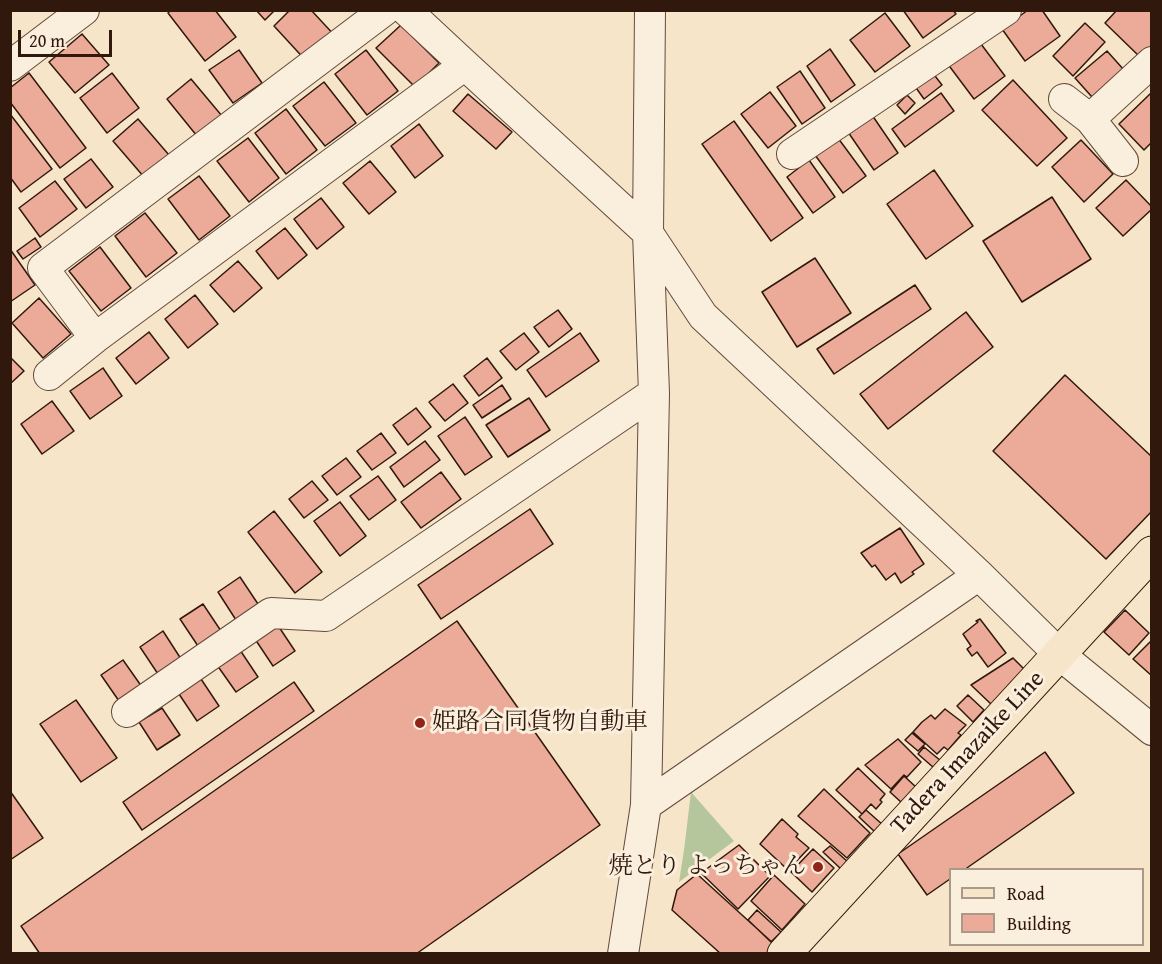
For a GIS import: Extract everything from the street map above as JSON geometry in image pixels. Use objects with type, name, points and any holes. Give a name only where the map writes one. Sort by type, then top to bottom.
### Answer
[{"type":"main road","name":"Tadera Imazaike Line","points":[[784,954],[1152,553]]},
{"type":"street","points":[[10,66],[84,10]]},
{"type":"street","points":[[95,338],[43,268],[385,10]]},
{"type":"street","points":[[406,10],[648,232],[703,316],[979,575],[1059,654],[1152,730]]},
{"type":"street","points":[[623,954],[646,805],[654,393],[648,232],[650,10]]},
{"type":"street","points":[[792,154],[1006,10]]},
{"type":"street","points":[[1090,119],[1152,62]]},
{"type":"street","points":[[49,375],[95,338],[465,65]]},
{"type":"street","points":[[1064,99],[1090,119],[1123,161]]},
{"type":"street","points":[[127,712],[271,613],[326,616],[654,393]]},
{"type":"street","points":[[646,805],[979,575]]},
{"type":"green space","points":[[691,792],[734,841],[679,882],[684,850]]},
{"type":"building","points":[[171,10],[215,10],[236,37],[205,61],[168,13]]},
{"type":"building","points":[[256,10],[275,10],[265,20]]},
{"type":"building","points":[[290,10],[311,10],[337,38],[309,64],[274,26]]},
{"type":"building","points":[[903,10],[953,10],[956,14],[923,38]]},
{"type":"building","points":[[1028,10],[1042,10],[1060,36],[1025,61],[1002,29]]},
{"type":"building","points":[[1117,10],[1152,10],[1152,45],[1140,57],[1105,23]]},
{"type":"building","points":[[885,13],[910,46],[875,72],[850,40]]},
{"type":"building","points":[[1085,23],[1105,42],[1073,76],[1053,56]]},
{"type":"building","points":[[401,25],[439,63],[415,87],[376,48]]},
{"type":"building","points":[[82,34],[109,65],[75,93],[49,62]]},
{"type":"building","points":[[978,40],[1005,76],[974,99],[947,63]]},
{"type":"building","points":[[830,49],[855,85],[831,102],[807,66]]},
{"type":"building","points":[[239,50],[262,83],[233,103],[209,70]]},
{"type":"building","points":[[366,50],[398,91],[367,115],[335,74]]},
{"type":"building","points":[[1107,51],[1124,70],[1092,97],[1075,78]]},
{"type":"building","points":[[800,71],[825,108],[802,124],[777,87]]},
{"type":"building","points":[[932,72],[942,85],[924,99],[914,85]]},
{"type":"building","points":[[29,73],[86,148],[60,168],[10,102],[10,88]]},
{"type":"building","points":[[112,73],[139,108],[107,133],[80,98]]},
{"type":"building","points":[[191,79],[222,116],[197,136],[167,99]]},
{"type":"building","points":[[1013,80],[1067,138],[1037,166],[982,110]]},
{"type":"building","points":[[324,82],[356,123],[325,146],[293,106]]},
{"type":"building","points":[[770,92],[796,126],[768,148],[741,114]]},
{"type":"building","points":[[941,93],[954,111],[905,147],[892,129]]},
{"type":"building","points":[[1151,93],[1152,142],[1144,150],[1119,124]]},
{"type":"building","points":[[468,94],[512,132],[496,149],[453,111]]},
{"type":"building","points":[[907,95],[915,103],[905,114],[897,105]]},
{"type":"building","points":[[286,109],[317,150],[286,174],[255,133]]},
{"type":"building","points":[[10,114],[52,169],[21,192],[10,177]]},
{"type":"building","points":[[872,115],[898,153],[874,170],[848,132]]},
{"type":"building","points":[[138,119],[169,155],[144,177],[113,141]]},
{"type":"building","points":[[734,121],[803,218],[771,241],[702,144]]},
{"type":"building","points":[[419,124],[443,156],[415,178],[391,146]]},
{"type":"building","points":[[248,138],[279,178],[249,202],[217,161]]},
{"type":"building","points":[[838,138],[866,176],[843,193],[815,155]]},
{"type":"building","points":[[1081,140],[1113,174],[1084,202],[1052,167]]},
{"type":"building","points":[[91,159],[113,187],[86,208],[64,179]]},
{"type":"building","points":[[809,160],[835,197],[813,213],[787,177]]},
{"type":"building","points":[[370,161],[396,192],[369,214],[343,183]]},
{"type":"building","points":[[934,170],[973,226],[926,259],[887,204]]},
{"type":"building","points":[[199,176],[230,216],[199,240],[168,199]]},
{"type":"building","points":[[1126,180],[1152,209],[1123,236],[1096,208]]},
{"type":"building","points":[[55,181],[77,209],[40,237],[19,208]]},
{"type":"building","points":[[1052,197],[1091,259],[1022,302],[983,241]]},
{"type":"building","points":[[321,198],[344,227],[317,249],[294,219]]},
{"type":"building","points":[[145,213],[177,253],[146,277],[115,236]]},
{"type":"building","points":[[285,228],[307,255],[278,279],[256,251]]},
{"type":"building","points":[[35,238],[41,247],[23,259],[17,251]]},
{"type":"building","points":[[100,247],[131,288],[101,311],[69,271]]},
{"type":"building","points":[[10,249],[35,285],[10,302]]},
{"type":"building","points":[[815,258],[851,313],[797,347],[762,292]]},
{"type":"building","points":[[238,261],[262,288],[234,312],[210,285]]},
{"type":"building","points":[[915,285],[931,309],[834,374],[817,349]]},
{"type":"building","points":[[195,295],[218,324],[188,348],[165,319]]},
{"type":"building","points":[[39,298],[71,334],[43,358],[12,323]]},
{"type":"building","points":[[558,310],[572,329],[549,347],[534,327]]},
{"type":"building","points":[[966,312],[993,347],[888,429],[860,394]]},
{"type":"building","points":[[149,332],[169,358],[136,384],[116,358]]},
{"type":"building","points":[[524,333],[539,352],[516,370],[500,351]]},
{"type":"building","points":[[580,333],[599,361],[546,397],[527,370]]},
{"type":"building","points":[[10,357],[24,371],[10,384]]},
{"type":"building","points":[[487,358],[502,378],[479,396],[464,376]]},
{"type":"building","points":[[103,368],[122,396],[90,419],[70,391]]},
{"type":"building","points":[[1065,375],[1152,457],[1152,511],[1106,559],[993,451]]},
{"type":"building","points":[[453,384],[468,403],[445,421],[429,402]]},
{"type":"building","points":[[502,385],[511,399],[482,418],[473,405]]},
{"type":"building","points":[[529,398],[550,430],[508,457],[486,425]]},
{"type":"building","points":[[52,401],[74,431],[42,454],[21,424]]},
{"type":"building","points":[[416,408],[431,427],[408,445],[393,425]]},
{"type":"building","points":[[465,417],[492,457],[465,475],[438,436]]},
{"type":"building","points":[[381,433],[396,453],[372,470],[357,451]]},
{"type":"building","points":[[425,441],[440,460],[404,487],[390,467]]},
{"type":"building","points":[[346,458],[361,477],[337,495],[322,476]]},
{"type":"building","points":[[441,472],[461,499],[421,528],[401,502]]},
{"type":"building","points":[[378,476],[396,500],[369,520],[350,496]]},
{"type":"building","points":[[312,481],[328,500],[304,518],[289,499]]},
{"type":"building","points":[[340,502],[366,536],[340,556],[314,521]]},
{"type":"building","points":[[530,509],[553,544],[441,619],[418,585]]},
{"type":"building","points":[[274,511],[322,572],[295,593],[248,532]]},
{"type":"building","points":[[900,528],[924,564],[901,583],[895,573],[886,580],[875,565],[872,567],[861,553]]},
{"type":"building","points":[[240,577],[258,604],[236,620],[218,592]]},
{"type":"building","points":[[203,604],[221,631],[198,646],[180,619]]},
{"type":"building","points":[[1125,610],[1149,633],[1129,655],[1104,632]]},
{"type":"building","points":[[980,619],[1006,653],[988,667],[977,652],[972,656],[967,649],[971,646],[963,634]]},
{"type":"building","name":"姫路合同貨物自動車","points":[[457,621],[600,825],[416,954],[40,954],[21,926]]},
{"type":"building","points":[[277,624],[295,651],[273,666],[255,639]]},
{"type":"building","points":[[163,631],[181,659],[158,674],[140,647]]},
{"type":"building","points":[[1152,640],[1152,676],[1133,659]]},
{"type":"building","points":[[240,650],[258,677],[236,692],[217,665]]},
{"type":"building","points":[[1013,658],[1026,671],[992,705],[971,685]]},
{"type":"building","points":[[123,660],[142,687],[119,701],[101,675]]},
{"type":"building","points":[[201,679],[219,706],[197,721],[179,694]]},
{"type":"building","points":[[294,682],[314,711],[142,830],[123,802]]},
{"type":"building","points":[[968,695],[984,710],[973,722],[957,706]]},
{"type":"building","points":[[76,700],[117,758],[81,782],[40,724]]},
{"type":"building","points":[[162,708],[180,735],[157,750],[139,722]]},
{"type":"building","points":[[945,709],[966,725],[958,733],[961,735],[948,750],[944,747],[937,754],[913,732],[931,715],[935,719]]},
{"type":"building","points":[[912,733],[925,744],[918,751],[905,740]]},
{"type":"building","points":[[898,739],[921,762],[891,789],[865,765]]},
{"type":"building","points":[[924,747],[941,761],[934,768],[918,754]]},
{"type":"building","points":[[1045,752],[1074,793],[967,868],[949,868],[949,880],[927,895],[898,854]]},
{"type":"building","points":[[858,768],[885,794],[876,809],[871,804],[862,814],[836,790]]},
{"type":"building","points":[[904,776],[917,788],[902,803],[890,792]]},
{"type":"building","points":[[824,789],[870,833],[847,858],[798,816]]},
{"type":"building","points":[[10,791],[43,838],[10,860]]},
{"type":"building","points":[[866,810],[883,825],[876,833],[859,817]]},
{"type":"building","points":[[782,819],[798,834],[796,837],[809,848],[788,870],[760,844]]},
{"type":"building","points":[[739,845],[770,876],[738,909],[701,873]]},
{"type":"building","points":[[830,846],[848,862],[841,869],[823,852]]},
{"type":"building","points":[[813,849],[834,868],[812,892],[791,872]]},
{"type":"building","points":[[697,874],[775,945],[768,954],[721,954],[672,910],[677,890]]},
{"type":"building","points":[[774,875],[805,904],[782,930],[751,901]]},
{"type":"building","points":[[757,910],[781,932],[771,942],[748,920]]},
{"type":"place","name":"姫路合同貨物自動車","points":[[420,723]]},
{"type":"place","name":"焼とり よっちゃん","points":[[818,867]]}]
